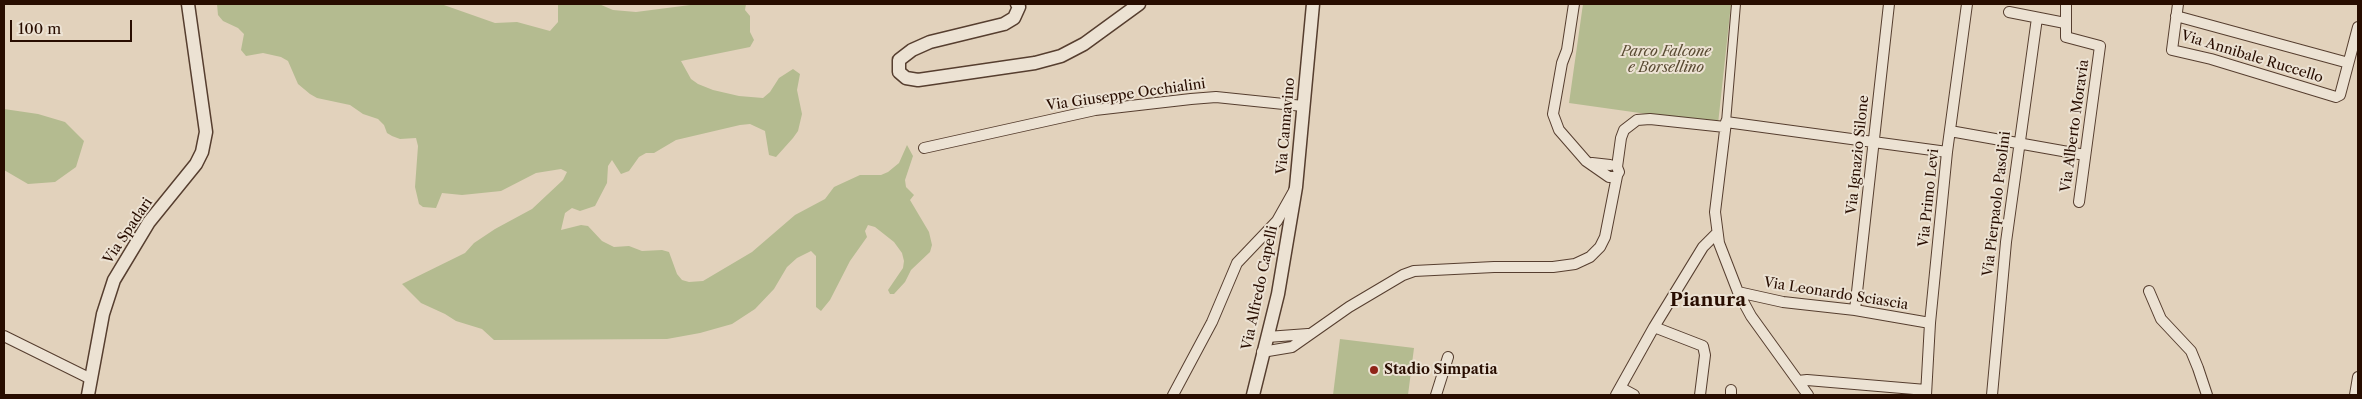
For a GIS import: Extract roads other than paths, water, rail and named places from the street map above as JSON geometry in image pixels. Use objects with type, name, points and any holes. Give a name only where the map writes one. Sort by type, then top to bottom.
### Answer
[{"type":"street","name":"Via Spadari","points":[[88,395],[108,294],[114,280],[124,260],[149,222],[199,160],[206,132],[202,92],[188,4]]},
{"type":"street","points":[[1017,4],[1019,7],[1014,18],[1004,24],[930,42],[912,50],[899,60],[899,72],[906,78],[918,80],[1035,63],[1061,56],[1084,44],[1139,4]]},
{"type":"street","name":"Via Cannavino","points":[[1173,395],[1212,322],[1237,263],[1277,221],[1296,187],[1312,4]]},
{"type":"street","points":[[1574,4],[1567,50],[1562,63],[1553,114],[1559,130],[1586,161],[1612,174]]},
{"type":"street","points":[[1736,4],[1726,124],[1715,212],[1717,233],[1738,292],[1759,328],[1808,395]]},
{"type":"street","name":"Via Ignazio Silone","points":[[1855,310],[1889,4]]},
{"type":"street","name":"Via Primo Levi","points":[[1926,393],[1930,323],[1947,152],[1967,4]]},
{"type":"street","points":[[2009,12],[2065,23],[2066,4]]},
{"type":"street","name":"Via Annibale Ruccello","points":[[2178,4],[2173,51],[2211,59],[2338,96],[2358,27]]},
{"type":"street","points":[[2176,16],[2345,62]]},
{"type":"street","name":"Via Pierpaolo Pasolini","points":[[1992,395],[2018,144],[2037,18]]},
{"type":"street","name":"Via Alberto Moravia","points":[[2065,23],[2066,37],[2100,45],[2079,202]]},
{"type":"street","name":"Via Giuseppe Occhialini","points":[[924,148],[1096,110],[1191,99],[1216,97],[1303,106]]},
{"type":"street","points":[[1262,352],[1292,347],[1395,279],[1414,271],[1494,267],[1553,267],[1575,264],[1590,257],[1600,247],[1605,238],[1612,174],[1621,138],[1624,130],[1637,120],[1650,119],[1726,124],[1947,152]]},
{"type":"street","points":[[1950,131],[2085,155]]},
{"type":"street","name":"Via Alfredo Capelli","points":[[1253,395],[1262,352],[1278,294],[1296,187]]},
{"type":"street","points":[[1634,395],[1618,392],[1654,326],[1703,247],[1717,233]]},
{"type":"street","points":[[2149,291],[2161,319],[2186,345],[2195,358],[2207,395]]},
{"type":"street","name":"Via Leonardo Sciascia","points":[[1738,292],[1783,302],[1855,310],[1930,323]]},
{"type":"street","points":[[1654,326],[1703,346],[1705,355],[1700,395]]},
{"type":"street","points":[[1266,337],[1309,334]]},
{"type":"street","points":[[4,336],[91,379]]},
{"type":"street","points":[[1436,395],[1448,357]]},
{"type":"street","points":[[2355,395],[2358,377]]},
{"type":"street","points":[[1798,381],[1807,380],[1926,393]]},
{"type":"place","name":"Stadio Simpatia","points":[[1374,370]]},
{"type":"district","name":"Pianura","points":[[1708,301]]},
{"type":"park label","name":"Parco Falcone e Borsellino","points":[[1666,60]]}]
